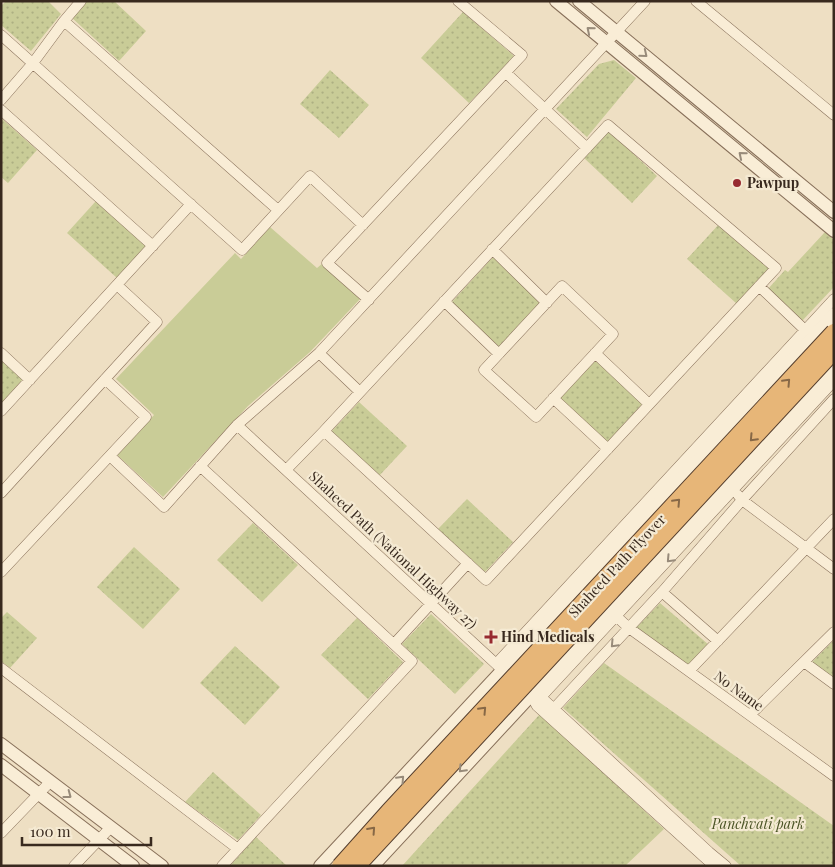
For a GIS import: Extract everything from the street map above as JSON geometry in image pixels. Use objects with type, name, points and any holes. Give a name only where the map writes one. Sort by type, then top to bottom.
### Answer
[{"type":"highway","name":"Shaheed Path Flyover","points":[[340,866],[834,332]]},
{"type":"highway","name":"Shaheed Path Flyover","points":[[357,866],[834,351]]},
{"type":"street","points":[[1,100],[33,63],[64,20],[81,1]]},
{"type":"street","points":[[369,300],[327,262],[522,55],[458,1]]},
{"type":"street","points":[[556,1],[834,231]]},
{"type":"street","points":[[579,1],[834,212]]},
{"type":"street","points":[[110,456],[164,507],[237,425],[319,354],[645,1]]},
{"type":"street","points":[[696,1],[834,115]]},
{"type":"street","points":[[64,20],[278,210]]},
{"type":"street","points":[[1,35],[242,250],[310,176],[362,225]]},
{"type":"street","points":[[506,73],[587,148]]},
{"type":"street","points":[[1,110],[153,246]]},
{"type":"street","points":[[286,470],[608,125],[776,268],[486,580],[324,431]]},
{"type":"street","points":[[1,411],[191,204]]},
{"type":"street","points":[[492,249],[547,302]]},
{"type":"street","points":[[1,493],[157,322],[117,285]]},
{"type":"street","points":[[562,286],[613,334],[536,417],[484,370],[547,302],[562,286]]},
{"type":"street","points":[[759,286],[805,330]]},
{"type":"street","points":[[320,866],[834,299]]},
{"type":"street","points":[[444,301],[499,354]]},
{"type":"street","points":[[499,667],[663,499],[834,314]]},
{"type":"street","points":[[1,353],[30,380]]},
{"type":"street","points":[[595,353],[649,404]]},
{"type":"street","points":[[319,354],[360,392]]},
{"type":"street","points":[[536,696],[692,522],[834,368]]},
{"type":"street","points":[[1,572],[146,417],[105,379]]},
{"type":"street","points":[[372,866],[616,616],[834,381]]},
{"type":"street","points":[[553,398],[608,449]]},
{"type":"street","points":[[551,712],[662,592],[742,500],[834,400]]},
{"type":"street","name":"Shaheed Path (National Highway 27)","points":[[237,425],[499,667],[536,696],[537,706],[551,712]]},
{"type":"street","points":[[200,466],[412,661],[222,866]]},
{"type":"street","points":[[733,490],[742,500],[834,569]]},
{"type":"street","points":[[689,671],[834,519]]},
{"type":"street","points":[[394,644],[468,563]]},
{"type":"street","points":[[662,592],[718,641]]},
{"type":"street","name":"No Name","points":[[616,616],[629,628],[834,776]]},
{"type":"street","points":[[750,715],[834,632]]},
{"type":"street","points":[[804,662],[834,684]]},
{"type":"street","points":[[1,668],[238,849]]},
{"type":"street","points":[[551,712],[714,866]]},
{"type":"street","points":[[551,712],[726,866]]},
{"type":"street","points":[[1,744],[162,866]]},
{"type":"street","points":[[1,765],[133,866]]},
{"type":"street","points":[[3,828],[50,782]]},
{"type":"street","points":[[74,866],[111,827]]},
{"type":"green space","points":[[6,1],[48,1],[61,14],[31,51],[1,25],[1,6]]},
{"type":"green space","points":[[85,1],[114,1],[146,31],[119,61],[71,17]]},
{"type":"green space","points":[[463,12],[514,56],[469,103],[421,58]]},
{"type":"green space","points":[[614,60],[636,78],[587,137],[556,109],[599,64]]},
{"type":"green space","points":[[330,70],[369,105],[339,138],[300,104]]},
{"type":"green space","points":[[1,118],[37,150],[8,183],[1,177]]},
{"type":"green space","points":[[609,131],[657,176],[632,203],[584,158]]},
{"type":"green space","points":[[96,201],[146,246],[117,278],[67,233]]},
{"type":"green space","points":[[720,223],[769,268],[737,304],[687,259]]},
{"type":"green space","points":[[270,227],[317,268],[323,263],[361,298],[310,352],[248,406],[163,497],[117,455],[154,415],[116,379],[235,253],[241,259]]},
{"type":"green space","points":[[825,232],[834,240],[834,287],[802,321],[768,289],[785,270],[788,272]]},
{"type":"green space","points":[[493,257],[541,302],[499,347],[451,303]]},
{"type":"green space","points":[[1,358],[24,378],[1,404]]},
{"type":"green space","points":[[596,359],[643,403],[607,443],[559,398]]},
{"type":"green space","points":[[359,402],[407,446],[379,476],[331,432]]},
{"type":"green space","points":[[467,499],[513,542],[485,572],[438,529]]},
{"type":"green space","points":[[253,523],[298,565],[262,602],[217,560]]},
{"type":"green space","points":[[134,547],[180,589],[143,629],[97,587]]},
{"type":"green space","points":[[660,603],[709,645],[688,665],[636,628]]},
{"type":"green space","points":[[7,612],[37,638],[10,668],[1,661],[1,618]]},
{"type":"green space","points":[[431,614],[484,664],[455,694],[402,644]]},
{"type":"green space","points":[[357,618],[403,662],[368,699],[321,655]]},
{"type":"green space","points":[[834,640],[834,679],[812,662]]},
{"type":"green space","points":[[235,646],[280,687],[245,725],[200,683]]},
{"type":"green space","name":"Panchvati park","points":[[604,663],[834,826],[834,866],[741,866],[563,708]]},
{"type":"green space","points":[[540,714],[664,829],[625,866],[402,866]]},
{"type":"green space","points":[[213,772],[261,815],[238,840],[185,802]]},
{"type":"green space","points":[[256,837],[287,866],[230,866]]},
{"type":"place","name":"Pawpup","points":[[737,183]]},
{"type":"place","name":"Hind Medicals","points":[[491,637]]}]
